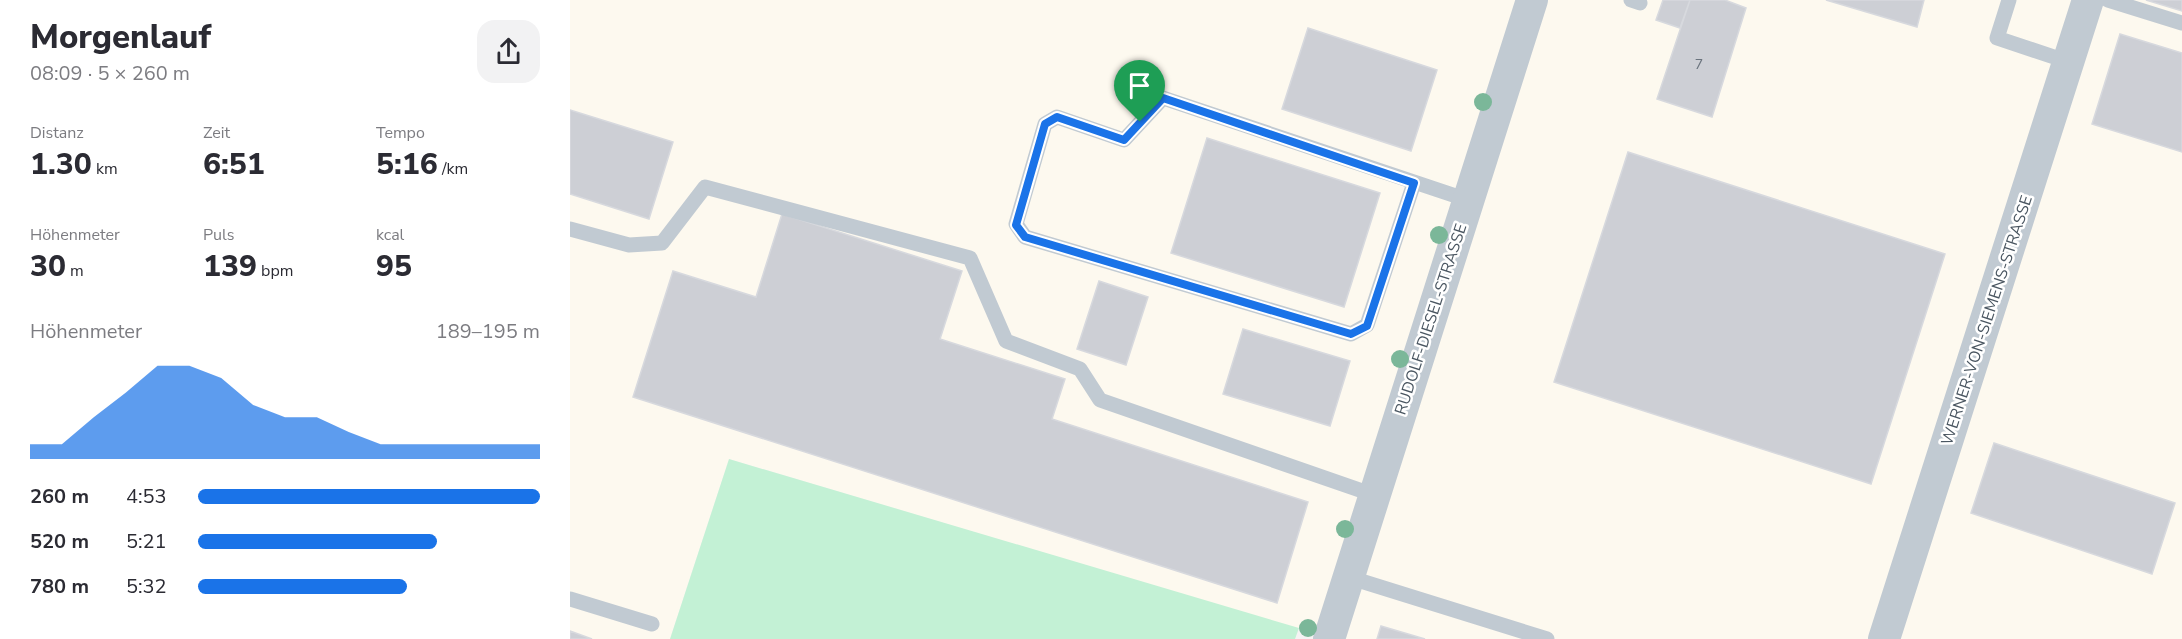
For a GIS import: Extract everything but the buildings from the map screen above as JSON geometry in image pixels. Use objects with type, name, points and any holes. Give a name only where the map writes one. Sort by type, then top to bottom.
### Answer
[{"type":"street","name":"RUDOLF-DIESEL-STRASSE","points":[[1329,639],[1532,0]]},
{"type":"street","name":"WERNER-VON-SIEMENS-STRASSE","points":[[1884,639],[2088,0]]},
{"type":"lane","points":[[2009,0],[1997,38],[2068,62]]},
{"type":"lane","points":[[2108,0],[2182,23]]},
{"type":"lane","points":[[1414,183],[1367,326],[1351,334],[1025,237],[1016,225],[1045,124],[1057,117],[1124,140],[1163,98],[1468,200]]},
{"type":"lane","points":[[570,229],[629,245],[662,243],[705,187],[970,258],[1006,341],[1080,369],[1100,400],[1374,495]]},
{"type":"lane","points":[[1348,578],[1547,639]]},
{"type":"lane","points":[[570,599],[652,624]]},
{"type":"shaded area","points":[[570,0],[2182,0],[2182,639],[1333,639],[729,459],[670,639],[570,639]]},
{"type":"green space","points":[[729,459],[1299,628],[1295,639],[670,639]]},
{"type":"route","points":[[1163,98],[1414,183],[1367,326],[1351,334],[1025,237],[1016,225],[1045,124],[1057,117],[1124,140],[1140,122],[1163,98]]}]
